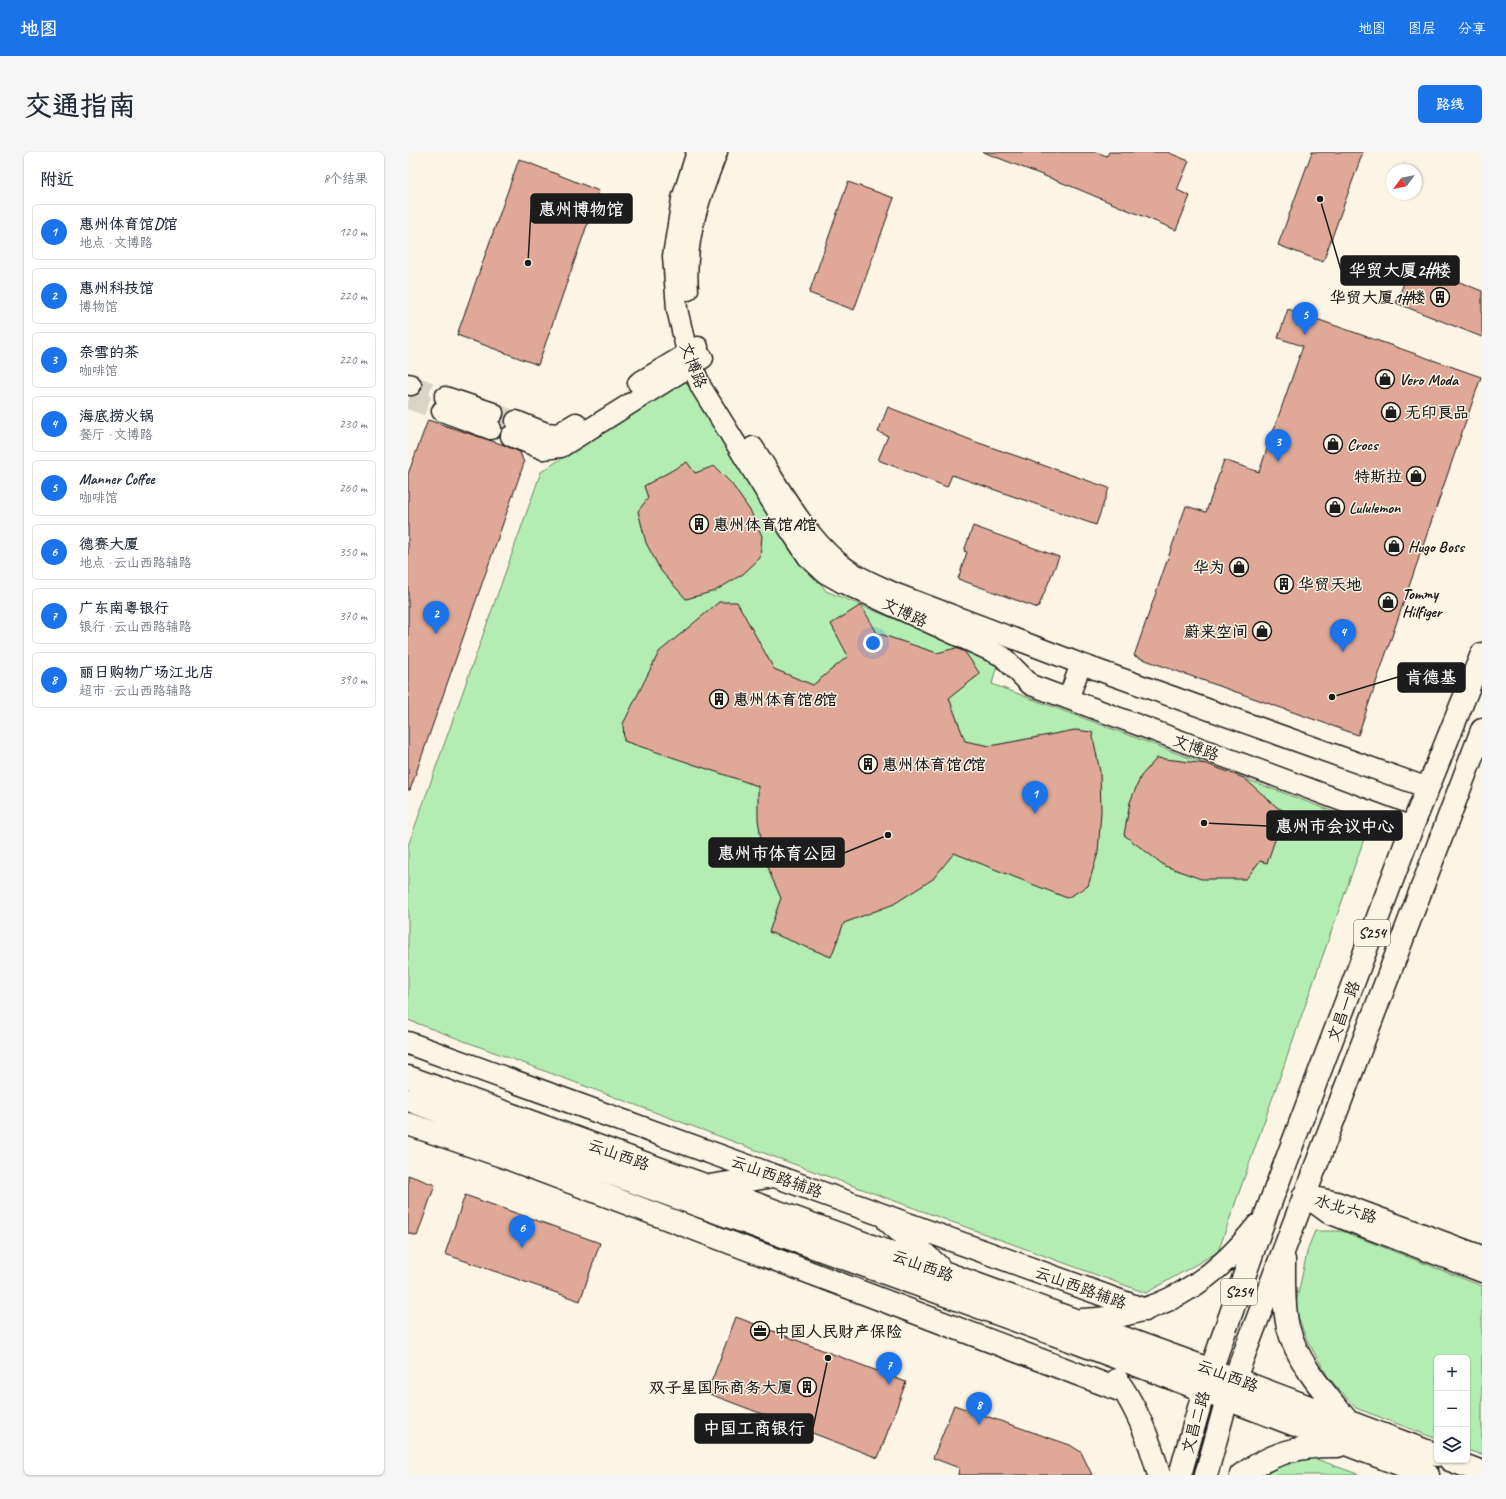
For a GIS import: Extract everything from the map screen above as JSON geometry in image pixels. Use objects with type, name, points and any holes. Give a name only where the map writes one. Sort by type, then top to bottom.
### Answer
[{"type":"main road","name":"文昌一路","points":[[1211,1369],[1266,1214],[1412,827],[1482,654]]},
{"type":"main road","name":"文昌一路","points":[[1226,1399],[1482,730]]},
{"type":"main road","name":"云山西路辅路","points":[[408,1043],[1145,1310]]},
{"type":"main road","name":"云山西路","points":[[408,1077],[1211,1369],[1434,1454]]},
{"type":"main road","name":"云山西路","points":[[408,1100],[667,1192],[1078,1343],[1428,1475]]},
{"type":"main road","points":[[453,1116],[502,1156]]},
{"type":"main road","points":[[408,1124],[502,1156],[1125,1392]]},
{"type":"main road","points":[[708,1186],[775,1175]]},
{"type":"main road","points":[[596,1192],[667,1192]]},
{"type":"main road","points":[[880,1213],[947,1273]]},
{"type":"main road","points":[[1075,1320],[1118,1316],[1145,1310],[1177,1296],[1203,1280],[1230,1256],[1266,1214]]},
{"type":"main road","points":[[1284,1247],[1285,1309],[1289,1328],[1297,1350],[1309,1371],[1347,1420]]},
{"type":"main road","points":[[1078,1343],[1097,1357],[1113,1374],[1125,1392],[1138,1415],[1159,1475]]},
{"type":"main road","name":"文昌二路","points":[[1180,1475],[1211,1369]]},
{"type":"main road","name":"文昌二路","points":[[1206,1475],[1226,1399]]},
{"type":"main road","points":[[1241,1475],[1260,1462],[1283,1452],[1323,1445],[1351,1446]]},
{"type":"main road","points":[[1458,1463],[1482,1472]]},
{"type":"street","name":"文博路","points":[[697,152],[682,199],[673,256],[677,309],[696,355],[714,382],[738,424],[806,527],[821,546],[839,563],[864,579],[894,593],[1081,664],[1428,788]]},
{"type":"street","name":"文博路","points":[[718,152],[700,198],[688,243],[687,274],[701,387],[808,558],[825,573],[843,583],[1002,656],[1031,685],[1412,827]]},
{"type":"street","points":[[513,429],[543,449],[561,446],[696,355]]},
{"type":"street","points":[[444,404],[492,421]]},
{"type":"street","points":[[1068,699],[1081,664]]},
{"type":"street","name":"水北六路","points":[[1303,1195],[1337,1202],[1482,1256]]},
{"type":"street","name":"水北六路","points":[[1303,1195],[1328,1213],[1482,1272]]},
{"type":"green space","points":[[684,379],[766,510],[826,591],[998,661],[992,684],[1369,825],[1218,1252],[1146,1293],[780,1159],[408,1020],[408,846],[541,472]]},
{"type":"green space","points":[[1315,1231],[1342,1231],[1482,1286],[1482,1455],[1470,1451],[1470,1355],[1434,1355],[1434,1438],[1356,1408],[1328,1377],[1306,1338],[1295,1308],[1308,1248]]},
{"type":"green space","points":[[1308,1456],[1360,1475],[1252,1475]]},
{"type":"building","points":[[983,152],[1096,152],[1107,156],[1109,152],[1167,152],[1189,161],[1177,190],[1190,196],[1176,230],[1073,187]]},
{"type":"building","points":[[1312,152],[1363,152],[1323,262],[1278,245]]},
{"type":"building","points":[[519,159],[599,191],[538,365],[457,335]]},
{"type":"building","points":[[848,182],[894,198],[854,310],[809,293]]},
{"type":"building","name":"华贸大厦1#楼","points":[[1412,263],[1482,291],[1482,337],[1396,303]]},
{"type":"building","name":"华贸天地","points":[[1288,309],[1481,377],[1358,735],[1134,656],[1186,506],[1206,512],[1224,460],[1259,472],[1303,346],[1278,338]]},
{"type":"building","points":[[888,407],[976,442],[1109,488],[1096,525],[952,475],[947,487],[878,460],[888,436],[878,432]]},
{"type":"building","points":[[428,420],[504,445],[520,452],[524,463],[410,790],[408,790],[408,474]]},
{"type":"building","name":"惠州体育馆A馆","points":[[687,462],[695,473],[714,466],[731,483],[751,512],[762,536],[760,558],[743,574],[715,591],[686,599],[661,571],[646,543],[638,511],[648,498],[644,486]]},
{"type":"building","points":[[973,526],[1059,557],[1038,608],[958,579],[967,552],[964,551]]},
{"type":"building","points":[[719,602],[737,602],[774,669],[813,685],[848,656],[831,624],[861,605],[877,633],[937,653],[956,648],[965,652],[980,674],[949,698],[965,741],[990,746],[1075,730],[1092,732],[1100,772],[1101,811],[1098,853],[1088,886],[1067,898],[954,853],[933,879],[894,904],[844,923],[831,957],[769,932],[781,898],[771,876],[762,846],[758,819],[758,786],[624,741],[623,724],[659,652]]},
{"type":"building","points":[[1157,758],[1207,764],[1244,778],[1278,808],[1285,811],[1267,863],[1260,861],[1246,879],[1201,879],[1165,866],[1124,835],[1130,802],[1141,776]]},
{"type":"building","points":[[408,1175],[435,1185],[417,1236],[408,1233]]},
{"type":"building","points":[[465,1195],[600,1243],[580,1301],[445,1254]]},
{"type":"building","name":"双子星国际商务大厦","points":[[736,1317],[906,1382],[878,1458],[707,1393]]},
{"type":"building","points":[[954,1405],[1070,1445],[1081,1452],[1092,1475],[958,1475],[959,1468],[933,1458]]},
{"type":"tunnel","points":[[411,385],[445,397]]},
{"type":"tunnel","points":[[409,399],[442,411]]},
{"type":"tunnel","points":[[493,413],[516,421]]},
{"type":"place","name":"华贸大厦2#楼","points":[[1320,199]]},
{"type":"place","name":"惠州博物馆","points":[[528,263]]},
{"type":"place","name":"华贸大厦1#楼","points":[[1440,297]]},
{"type":"place","name":"Manner Coffee","points":[[1305,335]]},
{"type":"place","name":"Vero Moda","points":[[1385,379]]},
{"type":"place","name":"无印良品","points":[[1391,412]]},
{"type":"place","name":"Crocs","points":[[1333,444]]},
{"type":"place","name":"奈雪的茶","points":[[1278,462]]},
{"type":"place","name":"特斯拉","points":[[1416,476]]},
{"type":"place","name":"Lululemon","points":[[1335,507]]},
{"type":"place","name":"惠州体育馆A馆","points":[[699,524]]},
{"type":"place","name":"Hugo Boss","points":[[1394,546]]},
{"type":"place","name":"华为","points":[[1239,567]]},
{"type":"place","name":"华贸天地","points":[[1284,584]]},
{"type":"place","name":"Tommy Hilfiger","points":[[1388,602]]},
{"type":"place","name":"蔚来空间","points":[[1262,631]]},
{"type":"place","name":"惠州科技馆","points":[[436,634]]},
{"type":"place","name":"海底捞火锅","points":[[1343,652]]},
{"type":"place","name":"肯德基","points":[[1332,697]]},
{"type":"place","name":"惠州体育馆B馆","points":[[719,699]]},
{"type":"place","name":"惠州体育馆C馆","points":[[868,764]]},
{"type":"place","name":"惠州体育馆D馆","points":[[1035,814]]},
{"type":"place","name":"惠州市会议中心","points":[[1204,823]]},
{"type":"place","name":"惠州市体育公园","points":[[888,835]]},
{"type":"place","name":"德赛大厦","points":[[522,1248]]},
{"type":"place","name":"中国人民财产保险","points":[[760,1331]]},
{"type":"place","name":"中国工商银行","points":[[828,1358]]},
{"type":"place","name":"广东南粤银行","points":[[889,1385]]},
{"type":"place","name":"双子星国际商务大厦","points":[[807,1387]]},
{"type":"place","name":"丽日购物广场江北店","points":[[979,1425]]}]
